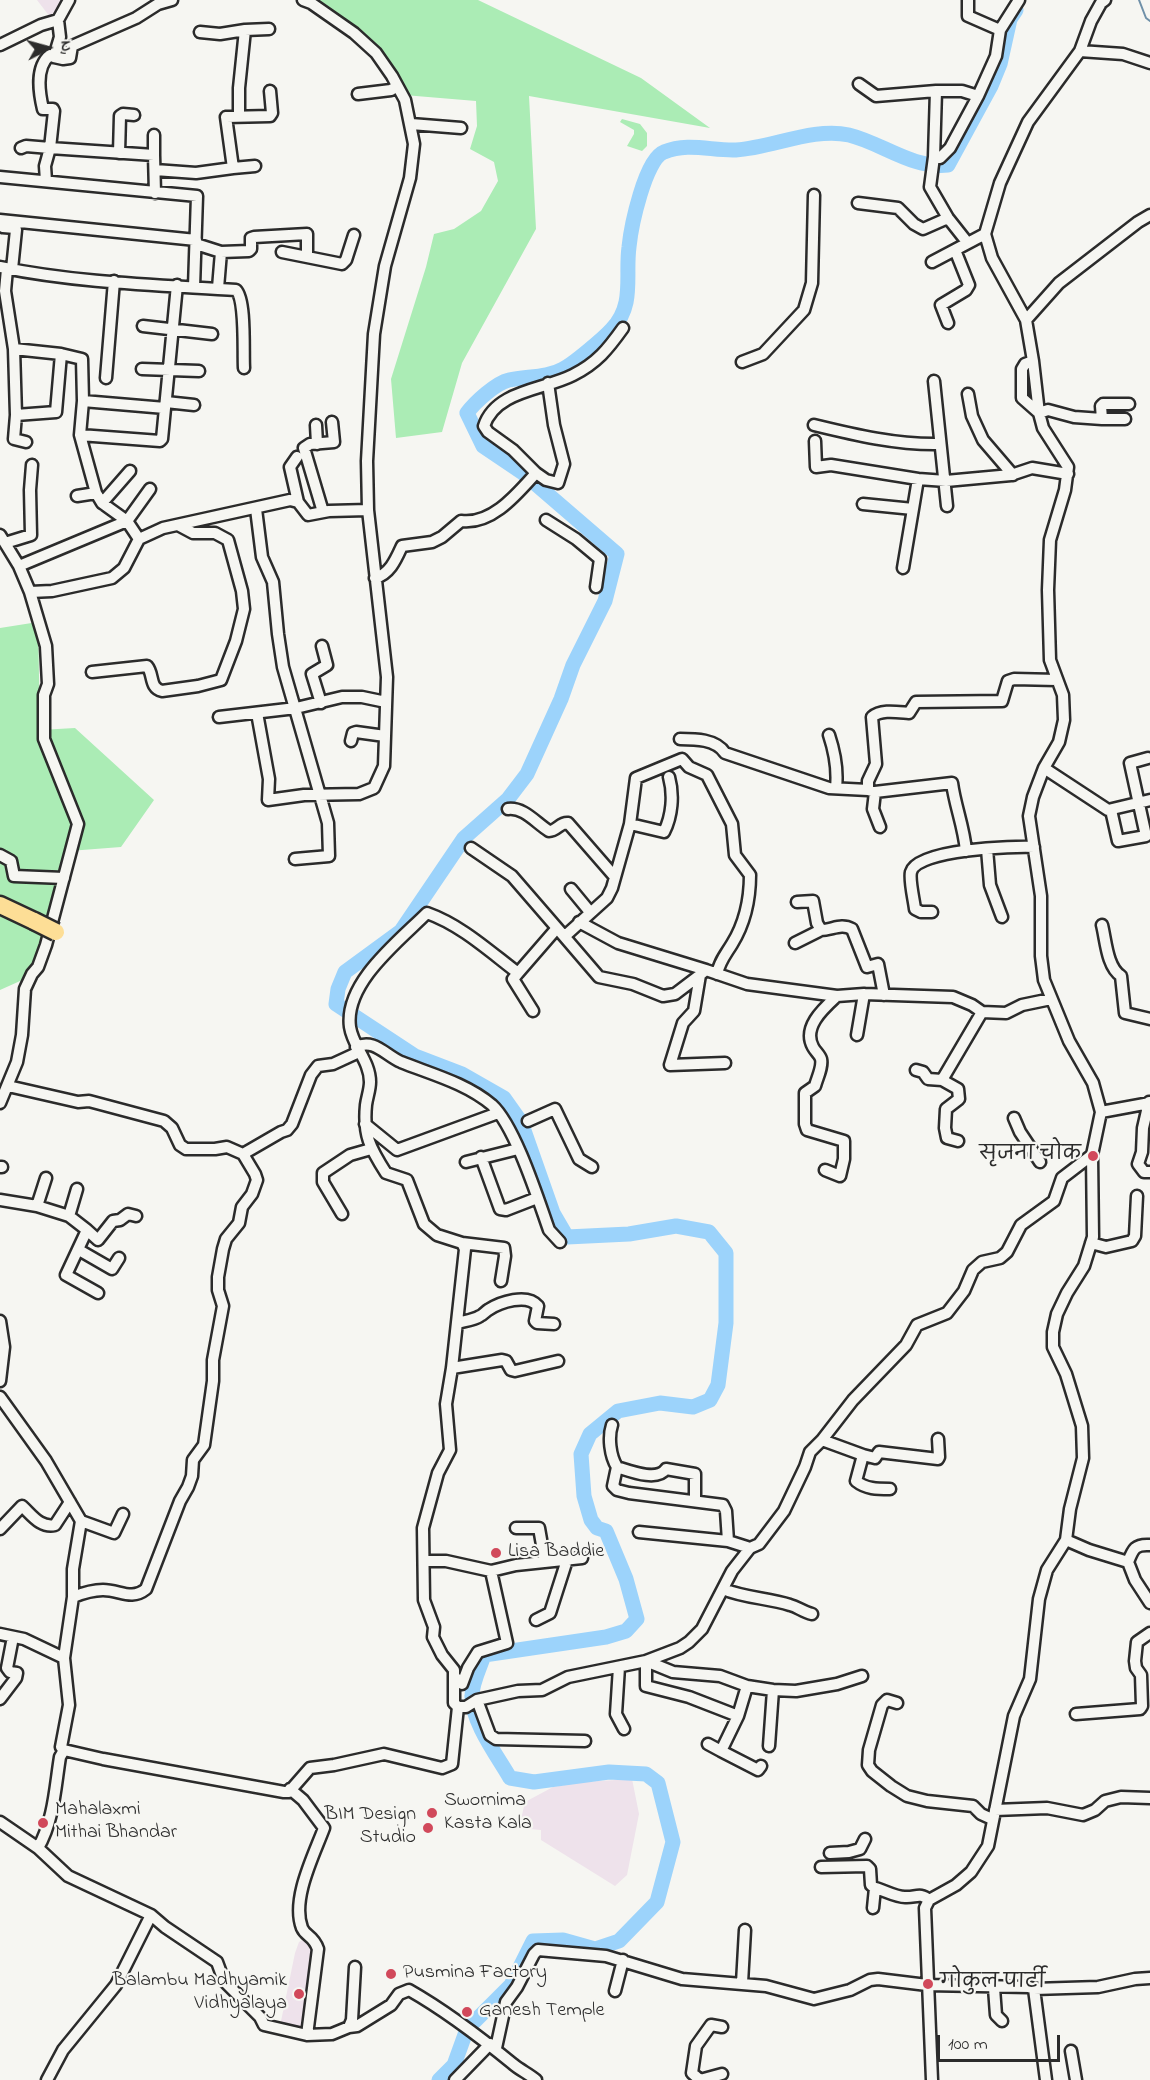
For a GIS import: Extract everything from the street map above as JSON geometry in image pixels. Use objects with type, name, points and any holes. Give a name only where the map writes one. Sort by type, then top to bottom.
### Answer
[{"type":"highway","points":[[0,905],[56,932]]},
{"type":"street","points":[[54,57],[60,37],[57,20],[69,0]]},
{"type":"street","points":[[46,181],[45,166],[50,148],[54,111],[43,109],[39,90],[40,72],[47,57],[50,55],[63,59],[70,58],[72,46],[136,18],[158,4],[172,0]]},
{"type":"street","points":[[257,713],[269,779],[268,800],[319,794],[359,794],[374,788],[384,766],[387,677],[368,510],[367,461],[374,334],[385,266],[410,178],[414,144],[405,100],[376,53],[354,33],[311,3],[303,0]]},
{"type":"street","points":[[968,0],[968,16],[1000,30]]},
{"type":"street","points":[[934,157],[940,158],[950,148],[996,56],[1000,30],[1019,0]]},
{"type":"street","points":[[932,2080],[925,1908],[929,1900],[956,1885],[971,1872],[988,1846],[1014,1716],[1030,1679],[1039,1599],[1047,1570],[1066,1540],[1070,1509],[1083,1458],[1082,1426],[1066,1374],[1053,1347],[1053,1332],[1057,1314],[1084,1266],[1093,1237],[1092,1155],[1101,1112],[1093,1083],[1069,1041],[1051,999],[1042,968],[1041,896],[1029,816],[1033,797],[1044,768],[1059,742],[1064,720],[1063,695],[1050,660],[1048,590],[1050,540],[1068,474],[1068,466],[1043,428],[1026,320],[992,258],[985,234],[1000,183],[1028,122],[1080,51],[1091,21],[1105,0]]},
{"type":"street","points":[[0,45],[41,25],[57,20]]},
{"type":"street","points":[[200,32],[220,34],[269,29]]},
{"type":"street","points":[[239,116],[239,88],[245,30]]},
{"type":"street","points":[[1080,51],[1123,54],[1150,63]]},
{"type":"street","points":[[859,84],[876,96],[963,91],[978,96]]},
{"type":"street","points":[[358,94],[391,90],[397,86]]},
{"type":"street","points":[[233,168],[225,119],[271,115],[270,91]]},
{"type":"street","points":[[936,91],[934,157],[930,187],[948,218],[967,242]]},
{"type":"street","points":[[118,153],[120,116],[134,115]]},
{"type":"street","points":[[411,124],[461,128]]},
{"type":"street","points":[[154,135],[155,193]]},
{"type":"street","points":[[21,148],[26,146],[154,155]]},
{"type":"street","points":[[155,170],[196,173],[255,166]]},
{"type":"street","points":[[0,177],[197,196],[194,287]]},
{"type":"street","points":[[742,362],[763,354],[804,310],[812,283],[814,195]]},
{"type":"street","points":[[858,203],[898,208],[914,224],[924,229],[948,218]]},
{"type":"street","points":[[1026,320],[1059,283],[1150,215]]},
{"type":"street","points":[[0,220],[196,242],[222,252],[249,251],[251,238],[254,237],[307,234],[307,257]]},
{"type":"street","points":[[0,226],[16,230],[6,268],[4,316],[14,349],[16,415],[14,439],[26,442]]},
{"type":"street","points":[[932,262],[985,234]]},
{"type":"street","points":[[282,252],[342,264],[346,260],[354,235]]},
{"type":"street","points":[[948,323],[941,304],[966,290],[969,285],[955,250]]},
{"type":"street","points":[[218,288],[222,252]]},
{"type":"street","points":[[6,268],[114,281],[236,290],[239,293],[244,316],[242,336],[244,368]]},
{"type":"street","points":[[106,378],[114,281]]},
{"type":"street","points":[[80,435],[160,441],[162,439],[177,285]]},
{"type":"street","points":[[143,326],[212,334]]},
{"type":"street","points":[[548,383],[554,424],[564,464],[558,483],[546,480],[536,473],[513,450],[488,432],[484,426],[487,416],[498,404],[548,383],[572,376],[603,356],[623,328]]},
{"type":"street","points":[[14,349],[61,354],[82,359],[80,435],[96,493],[102,503],[127,521],[139,539]]},
{"type":"street","points":[[16,415],[56,412],[61,354]]},
{"type":"street","points":[[142,369],[199,371]]},
{"type":"street","points":[[934,381],[947,506]]},
{"type":"street","points":[[968,394],[972,416],[983,440],[1013,475]]},
{"type":"street","points":[[82,400],[194,405]]},
{"type":"street","points":[[1102,419],[1101,406],[1103,404],[1129,404]]},
{"type":"street","points":[[1039,413],[1048,410],[1074,417],[1125,419]]},
{"type":"street","points":[[322,512],[304,448],[334,442],[332,422]]},
{"type":"street","points":[[316,425],[317,444]]},
{"type":"street","points":[[814,425],[904,443],[939,444]]},
{"type":"street","points":[[815,441],[816,467],[831,465],[946,482],[1013,475],[1032,468],[1068,474]]},
{"type":"street","points":[[297,457],[290,467],[298,502],[308,515],[322,512],[368,510]]},
{"type":"street","points":[[0,1102],[17,1062],[25,989],[38,967],[49,936],[78,824],[78,819],[45,739],[44,695],[48,684],[46,646],[30,592],[19,566],[2,539],[31,535],[32,465]]},
{"type":"street","points":[[102,503],[130,471]]},
{"type":"street","points":[[375,578],[380,577],[392,567],[402,546],[432,542],[461,522],[473,523],[506,506],[536,473]]},
{"type":"street","points":[[903,568],[918,479]]},
{"type":"street","points":[[19,566],[127,521],[150,489]]},
{"type":"street","points":[[77,496],[96,493]]},
{"type":"street","points":[[30,592],[52,591],[112,578],[124,568],[139,539],[163,528],[256,509],[272,503],[290,500],[298,502]]},
{"type":"street","points":[[863,504],[913,509]]},
{"type":"street","points":[[256,509],[262,557],[273,582],[283,667],[328,823],[329,856],[295,859]]},
{"type":"street","points":[[546,520],[576,539],[600,559],[596,587]]},
{"type":"street","points":[[92,672],[147,666],[150,669],[154,686],[157,690],[162,691],[221,680],[236,641],[244,609],[236,564],[228,540],[216,533],[193,533],[178,525]]},
{"type":"street","points":[[321,703],[312,674],[327,665],[322,646]]},
{"type":"street","points":[[880,827],[873,809],[868,781],[876,764],[872,717],[877,713],[894,711],[909,713],[916,702],[1002,701],[1008,681],[1014,679],[1057,680]]},
{"type":"street","points":[[219,717],[296,708],[342,698],[362,697],[386,702]]},
{"type":"street","points":[[351,741],[353,733],[356,732],[386,736]]},
{"type":"street","points":[[829,735],[836,763],[836,788]]},
{"type":"street","points":[[680,738],[709,742],[722,748],[725,753],[829,788],[871,791],[952,783],[955,805],[964,829],[966,851]]},
{"type":"street","points":[[1111,810],[1118,841],[1146,836],[1144,801],[1130,763],[1148,758]]},
{"type":"street","points":[[471,848],[512,876],[599,977],[633,984],[663,996],[675,994],[708,973],[732,944],[746,914],[750,875],[735,855],[732,824],[707,775],[689,767],[682,759],[650,774],[637,776],[630,824],[607,898],[565,936]]},
{"type":"street","points":[[1044,768],[1108,810],[1144,801]]},
{"type":"street","points":[[630,824],[664,832],[673,789],[669,777]]},
{"type":"street","points":[[508,809],[514,808],[522,811],[549,831],[568,823],[615,877]]},
{"type":"street","points":[[932,912],[921,912],[915,909],[911,872],[915,865],[929,858],[966,851],[1006,846],[1034,847]]},
{"type":"street","points":[[987,849],[990,885],[1002,917]]},
{"type":"street","points":[[0,855],[11,861],[14,876],[64,878]]},
{"type":"street","points":[[571,889],[590,912]]},
{"type":"street","points":[[797,902],[809,899],[813,901],[820,930]]},
{"type":"street","points":[[501,1281],[504,1248],[462,1243],[437,1235],[424,1224],[407,1180],[386,1173],[371,1149],[365,1133],[370,1082],[366,1061],[357,1049],[350,1026],[355,998],[366,974],[427,913],[463,931],[518,973]]},
{"type":"street","points":[[579,922],[618,943],[747,984],[837,996],[884,994],[953,997],[982,1012],[1006,1013],[1022,1005],[1051,999]]},
{"type":"street","points":[[795,943],[820,930],[837,926],[852,929],[867,967],[878,964],[884,994]]},
{"type":"street","points":[[1102,926],[1115,972],[1121,976],[1125,1013],[1150,1019]]},
{"type":"street","points":[[533,1011],[513,979],[556,928]]},
{"type":"street","points":[[708,973],[694,1011],[683,1023],[670,1065],[725,1063]]},
{"type":"street","points":[[857,1035],[864,994]]},
{"type":"street","points":[[825,1170],[840,1176],[844,1159],[844,1141],[807,1130],[805,1092],[815,1086],[821,1058],[812,1045],[811,1029],[817,1016],[837,996]]},
{"type":"street","points":[[942,1080],[982,1012]]},
{"type":"street","points":[[243,1154],[287,1130],[292,1124],[311,1075],[318,1066],[340,1061],[364,1043],[372,1044],[394,1059],[462,1086],[492,1105],[507,1125],[549,1230],[560,1242]]},
{"type":"street","points":[[916,1070],[923,1072],[928,1079],[942,1080],[958,1089],[959,1099],[946,1109],[945,1128],[947,1138],[958,1141]]},
{"type":"street","points":[[8,1086],[78,1102],[88,1101],[164,1120],[172,1128],[180,1145],[186,1149],[227,1147],[243,1154],[257,1180],[252,1194],[242,1208],[238,1223],[226,1239],[218,1277],[223,1306],[213,1360],[213,1381],[204,1445],[193,1460],[192,1476],[188,1487],[180,1501],[146,1589],[140,1594],[126,1596],[105,1590],[73,1597]]},
{"type":"street","points":[[1101,1112],[1149,1102],[1143,1128],[1142,1152],[1138,1164],[1144,1172],[1150,1172]]},
{"type":"street","points":[[528,1121],[555,1109],[579,1159],[592,1167]]},
{"type":"street","points":[[365,1124],[398,1150],[498,1113]]},
{"type":"street","points":[[1014,1118],[1020,1132],[1040,1162]]},
{"type":"street","points":[[342,1214],[323,1182],[323,1173],[350,1155],[371,1149]]},
{"type":"street","points":[[466,1162],[518,1149]]},
{"type":"street","points":[[462,1707],[477,1700],[518,1691],[542,1690],[568,1677],[646,1661],[689,1642],[702,1629],[732,1571],[750,1548],[759,1544],[784,1511],[810,1452],[853,1400],[906,1345],[917,1325],[947,1312],[964,1291],[973,1270],[982,1262],[1000,1258],[1007,1252],[1021,1225],[1054,1201],[1062,1178],[1092,1155]]},
{"type":"street","points":[[481,1157],[500,1209],[506,1210],[537,1198]]},
{"type":"street","points":[[38,1206],[46,1178]]},
{"type":"street","points":[[69,1216],[77,1189]]},
{"type":"street","points":[[1091,1242],[1106,1247],[1132,1241],[1136,1236],[1137,1196]]},
{"type":"street","points":[[0,1200],[38,1206],[69,1216],[98,1240],[113,1221],[120,1220],[128,1214],[136,1216]]},
{"type":"street","points":[[87,1230],[66,1275],[98,1293]]},
{"type":"street","points":[[462,1243],[466,1254],[446,1404],[450,1450],[438,1473],[424,1522],[424,1600],[434,1627],[433,1637],[442,1655],[454,1670],[454,1676],[462,1684],[478,1652],[507,1643],[491,1571]]},
{"type":"street","points":[[79,1250],[112,1269],[119,1258]]},
{"type":"street","points":[[457,1323],[481,1316],[487,1310],[506,1302],[526,1300],[538,1306],[535,1321],[537,1323],[554,1324]]},
{"type":"street","points":[[0,1321],[4,1347],[0,1382]]},
{"type":"street","points":[[452,1368],[502,1360],[506,1361],[511,1370],[515,1371],[558,1361]]},
{"type":"street","points":[[0,1396],[46,1461],[81,1521],[73,1569],[73,1597],[64,1658],[69,1705],[61,1747],[64,1750],[249,1787],[289,1792],[310,1768],[334,1765],[378,1754],[390,1754],[442,1768],[448,1767],[452,1764],[462,1707]]},
{"type":"street","points":[[612,1425],[609,1433],[617,1467],[657,1476],[663,1474],[666,1469],[695,1474],[695,1501]]},
{"type":"street","points":[[822,1440],[875,1458],[879,1452],[938,1459],[938,1439]]},
{"type":"street","points":[[863,1455],[856,1481],[872,1489],[890,1489]]},
{"type":"street","points":[[617,1467],[613,1486],[617,1490],[723,1505],[726,1511],[728,1541]]},
{"type":"street","points":[[0,1529],[22,1506],[40,1523],[48,1526],[55,1525],[70,1502]]},
{"type":"street","points":[[81,1521],[114,1533],[123,1514]]},
{"type":"street","points":[[516,1528],[539,1528],[544,1562]]},
{"type":"street","points":[[639,1532],[728,1541],[750,1548]]},
{"type":"street","points":[[1066,1540],[1128,1562]]},
{"type":"street","points":[[1150,1545],[1139,1544],[1134,1548],[1128,1562],[1135,1580],[1150,1604]]},
{"type":"street","points":[[424,1561],[446,1561],[491,1571],[516,1565],[582,1558]]},
{"type":"street","points":[[536,1620],[550,1613],[567,1560]]},
{"type":"street","points":[[723,1589],[737,1595],[793,1605],[801,1612],[812,1614]]},
{"type":"street","points":[[1076,1714],[1140,1709],[1142,1706],[1141,1675],[1136,1668],[1135,1654],[1137,1642],[1150,1633]]},
{"type":"street","points":[[0,1634],[24,1639],[64,1658]]},
{"type":"street","points":[[0,1699],[17,1674],[10,1672],[7,1668],[13,1637]]},
{"type":"street","points":[[646,1661],[673,1672],[720,1676],[747,1686],[773,1690],[806,1689],[837,1684],[862,1676]]},
{"type":"street","points":[[646,1661],[646,1686],[689,1697],[738,1716]]},
{"type":"street","points":[[619,1667],[616,1714],[624,1729]]},
{"type":"street","points":[[454,1670],[454,1703],[462,1707]]},
{"type":"street","points":[[722,1751],[738,1716],[747,1686]]},
{"type":"street","points":[[769,1746],[773,1690]]},
{"type":"street","points":[[477,1700],[490,1735],[496,1739],[585,1741]]},
{"type":"street","points":[[897,1703],[887,1700],[882,1705],[869,1750],[868,1765],[872,1771],[907,1796],[927,1801],[973,1806],[981,1814],[1047,1808],[1083,1815],[1095,1810],[1105,1801],[1121,1797],[1150,1798]]},
{"type":"street","points":[[708,1744],[758,1770],[761,1766]]},
{"type":"street","points":[[38,1848],[47,1833],[60,1757],[64,1750]]},
{"type":"street","points":[[290,1789],[310,1809],[324,1828],[302,1887],[299,1919],[303,1932],[315,1940],[318,1949],[307,2035]]},
{"type":"street","points":[[0,1822],[38,1848],[68,1876],[151,1915],[217,1962],[224,1980],[260,2017],[264,2025],[307,2035],[332,2034],[357,2026],[391,2005],[399,1994],[409,1990],[466,2027],[536,2080]]},
{"type":"street","points":[[830,1853],[860,1849],[865,1839]]},
{"type":"street","points":[[846,1867],[849,1852]]},
{"type":"street","points":[[821,1867],[867,1866],[870,1869],[871,1885],[875,1888],[904,1898],[917,1895],[929,1900]]},
{"type":"street","points":[[873,1908],[875,1888]]},
{"type":"street","points":[[47,2080],[63,2050],[116,1985],[151,1915]]},
{"type":"street","points":[[742,1983],[745,1930]]},
{"type":"street","points":[[455,2080],[491,2045],[506,2002],[538,1950],[590,1954],[623,1960],[682,1979],[766,1986],[814,1999],[850,1990],[870,1980],[878,1979],[927,1985],[1034,1989],[1098,1987],[1150,1978]]},
{"type":"street","points":[[615,1991],[623,1960]]},
{"type":"street","points":[[349,2027],[352,2020],[355,1967]]},
{"type":"street","points":[[994,1988],[996,2015],[1002,2021]]},
{"type":"street","points":[[1034,1989],[1046,2080]]},
{"type":"street","points":[[722,2027],[711,2025],[696,2046],[692,2073],[700,2080],[722,2074]]},
{"type":"street","points":[[1071,2051],[1076,2080]]},
{"type":"shaded area","points":[[37,0],[64,0],[50,17]]},
{"type":"shaded area","points":[[632,1779],[639,1814],[627,1875],[615,1886],[541,1840],[541,1830],[519,1828],[525,1802],[553,1787],[582,1782]]},
{"type":"shaded area","name":"Balambu Madhyamik Vidhyalaya","points":[[304,1939],[314,1942],[305,2032],[280,2026],[295,1953],[299,1942]]},
{"type":"green space","points":[[310,0],[478,0],[641,78],[710,128],[529,96],[536,229],[462,363],[442,432],[396,438],[391,379],[434,234],[454,229],[481,211],[498,181],[494,162],[470,149],[477,126],[476,101],[404,95],[390,67]]},
{"type":"green space","points":[[622,119],[640,124],[647,133],[647,146],[642,151],[627,146],[634,130],[620,122]]},
{"type":"green space","points":[[38,622],[40,730],[75,728],[154,800],[121,847],[69,851],[38,973],[0,990],[0,628]]},
{"type":"waterway","points":[[1139,0],[1146,18],[1150,21]]},
{"type":"waterway","points":[[439,2080],[454,2065],[467,2029],[511,1985],[533,1941],[563,1940],[595,1949],[619,1941],[657,1902],[673,1842],[658,1783],[646,1774],[609,1772],[534,1782],[510,1778],[480,1727],[473,1706],[472,1691],[484,1655],[606,1637],[626,1631],[637,1619],[626,1579],[606,1531],[597,1528],[591,1520],[584,1496],[581,1454],[590,1434],[618,1411],[660,1403],[693,1407],[710,1400],[718,1385],[726,1323],[726,1253],[709,1232],[676,1226],[629,1234],[567,1237],[553,1213],[521,1122],[504,1098],[462,1074],[415,1056],[336,1004],[338,989],[345,972],[401,931],[464,838],[508,799],[527,774],[561,699],[573,665],[605,601],[617,554],[523,473],[483,446],[467,413],[486,394],[504,382],[550,374],[568,366],[581,357],[619,320],[624,310],[628,290],[629,247],[636,210],[645,180],[657,157],[673,149],[691,147],[736,150],[835,133],[861,139],[922,163],[948,165],[991,86],[1000,64],[1010,19],[1016,10]]},
{"type":"place","name":"सृजना चोक","points":[[1093,1156]]},
{"type":"place","name":"Lisa Baddie","points":[[496,1553]]},
{"type":"place","name":"Swornima Kasta Kala","points":[[432,1813]]},
{"type":"place","name":"Mahalaxmi Mithai Bhandar","points":[[43,1823]]},
{"type":"place","name":"BIM Design Studio","points":[[428,1828]]},
{"type":"place","name":"Pusmina Factory","points":[[391,1974]]},
{"type":"place","name":"गोकुल पार्टी","points":[[928,1984]]},
{"type":"place","name":"Balambu Madhyamik Vidhyalaya","points":[[299,1994]]},
{"type":"place","name":"Ganesh Temple","points":[[467,2012]]}]
